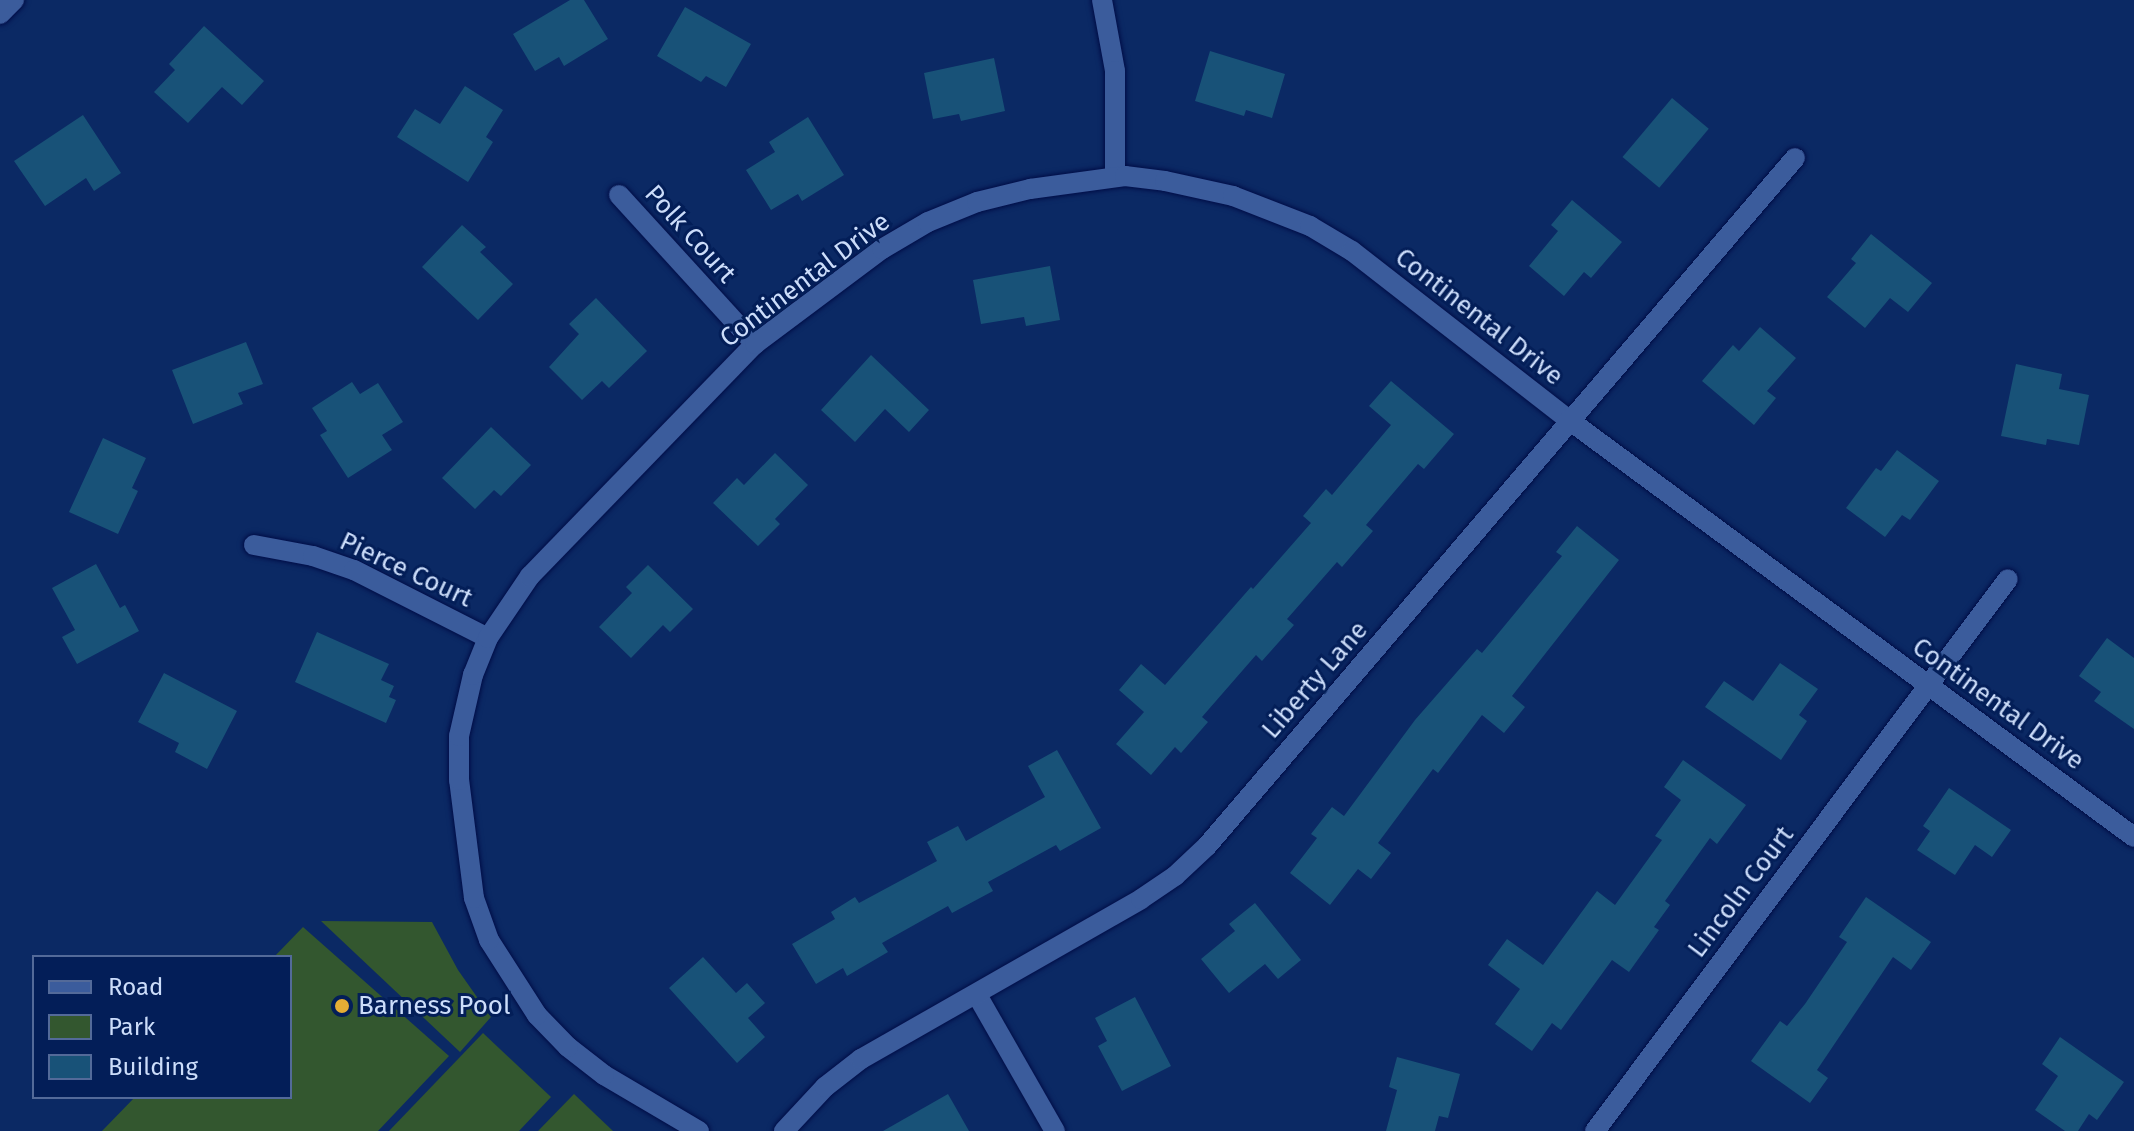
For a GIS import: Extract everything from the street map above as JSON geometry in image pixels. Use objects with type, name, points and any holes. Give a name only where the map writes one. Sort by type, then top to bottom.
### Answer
[{"type":"street","points":[[0,14],[14,0]]},
{"type":"street","points":[[1102,0],[1115,71],[1115,177]]},
{"type":"street","name":"Liberty Lane","points":[[784,1131],[825,1087],[861,1059],[1141,899],[1175,876],[1207,846],[1795,158]]},
{"type":"street","name":"Continental Drive","points":[[699,1131],[604,1075],[568,1047],[537,1015],[489,940],[474,898],[462,824],[459,780],[459,736],[473,675],[488,638],[530,576],[755,344],[882,249],[928,222],[977,202],[1030,189],[1115,177],[1165,181],[1233,196],[1310,226],[1352,251],[1569,420],[2134,837]]},
{"type":"street","name":"Polk Court","points":[[619,195],[755,344]]},
{"type":"street","name":"Pierce Court","points":[[254,545],[313,556],[354,570],[488,638]]},
{"type":"street","name":"Lincoln Court","points":[[1595,1131],[2008,579]]},
{"type":"street","points":[[977,995],[1055,1131]]},
{"type":"green space","points":[[321,921],[432,922],[458,970],[491,1017],[460,1052]]},
{"type":"green space","name":"Barness Pool","points":[[303,927],[449,1056],[378,1131],[102,1131],[133,1099],[292,1099],[292,955],[276,955]]},
{"type":"green space","points":[[483,1033],[551,1097],[519,1131],[389,1131]]},
{"type":"green space","points":[[574,1094],[613,1131],[538,1131]]},
{"type":"building","points":[[570,0],[584,0],[608,39],[564,66],[559,57],[535,71],[513,34]]},
{"type":"building","points":[[685,7],[751,44],[726,87],[706,76],[701,82],[657,56]]},
{"type":"building","points":[[204,26],[264,81],[242,105],[222,87],[188,123],[154,92],[175,70],[169,64]]},
{"type":"building","points":[[1210,51],[1285,74],[1272,118],[1246,110],[1244,116],[1195,101]]},
{"type":"building","points":[[994,58],[1005,111],[961,121],[959,114],[933,119],[924,73]]},
{"type":"building","points":[[465,86],[503,110],[486,137],[493,142],[468,182],[397,137],[415,109],[440,124]]},
{"type":"building","points":[[1672,98],[1709,129],[1659,188],[1623,157]]},
{"type":"building","points":[[83,115],[121,173],[94,191],[86,178],[45,206],[14,161]]},
{"type":"building","points":[[808,117],[844,175],[802,201],[798,194],[771,210],[746,170],[775,152],[769,142]]},
{"type":"building","points":[[1572,200],[1622,242],[1591,278],[1584,272],[1564,296],[1529,266],[1558,231],[1551,225]]},
{"type":"building","points":[[462,225],[486,247],[480,252],[513,284],[478,320],[422,267]]},
{"type":"building","points":[[1871,234],[1932,283],[1908,312],[1890,298],[1865,328],[1827,297],[1856,263],[1851,259]]},
{"type":"building","points":[[1050,266],[1060,320],[1026,326],[1024,317],[981,324],[973,280]]},
{"type":"building","points":[[596,298],[647,351],[609,388],[602,381],[582,400],[549,367],[579,334],[569,324]]},
{"type":"building","points":[[1760,327],[1796,358],[1767,391],[1776,398],[1754,425],[1702,381],[1733,345],[1739,351]]},
{"type":"building","points":[[246,342],[263,384],[238,393],[243,404],[193,424],[172,370]]},
{"type":"building","points":[[871,355],[929,410],[909,432],[885,409],[855,442],[821,410]]},
{"type":"building","points":[[2016,364],[2062,374],[2059,389],[2089,395],[2079,445],[2047,439],[2046,445],[2001,436]]},
{"type":"building","points":[[1391,381],[1454,434],[1424,469],[1418,464],[1366,525],[1373,531],[1342,567],[1337,562],[1287,619],[1294,625],[1262,661],[1256,655],[1202,717],[1208,722],[1181,753],[1175,747],[1151,775],[1116,744],[1144,712],[1119,690],[1141,664],[1165,685],[1251,587],[1253,589],[1311,523],[1303,516],[1326,489],[1332,495],[1391,425],[1369,406]]},
{"type":"building","points":[[352,382],[360,394],[378,383],[403,422],[382,435],[392,450],[348,478],[320,435],[327,431],[312,408]]},
{"type":"building","points":[[491,427],[531,465],[501,496],[494,490],[475,509],[442,478]]},
{"type":"building","points":[[103,438],[146,458],[132,488],[138,491],[118,534],[69,512]]},
{"type":"building","points":[[1897,450],[1939,481],[1910,520],[1902,515],[1885,537],[1846,508],[1876,468],[1881,471]]},
{"type":"building","points":[[775,453],[808,485],[775,519],[780,524],[758,546],[713,503],[737,478],[744,485]]},
{"type":"building","points":[[1577,526],[1619,560],[1512,696],[1525,707],[1504,733],[1482,715],[1438,773],[1433,769],[1378,843],[1391,853],[1371,879],[1358,869],[1330,905],[1290,873],[1317,838],[1311,834],[1332,807],[1344,816],[1415,720],[1477,649],[1482,653],[1562,556],[1556,552]]},
{"type":"building","points":[[96,564],[120,608],[125,605],[139,631],[77,664],[62,637],[75,630],[52,588]]},
{"type":"building","points":[[648,565],[693,609],[670,632],[663,625],[631,658],[599,627],[632,593],[626,587]]},
{"type":"building","points":[[317,632],[389,664],[381,680],[394,686],[389,697],[396,700],[386,723],[295,682]]},
{"type":"building","points":[[2107,638],[2134,658],[2134,729],[2094,701],[2101,692],[2079,676]]},
{"type":"building","points":[[1780,663],[1818,689],[1799,715],[1807,721],[1781,760],[1705,707],[1724,681],[1753,701]]},
{"type":"building","points":[[164,673],[237,711],[207,769],[175,752],[179,743],[138,722]]},
{"type":"building","points":[[1057,750],[1101,828],[1060,851],[1056,845],[988,882],[993,891],[952,913],[948,906],[882,943],[888,952],[847,976],[843,968],[816,984],[792,944],[835,919],[831,912],[855,897],[859,903],[937,861],[927,842],[958,826],[966,841],[1045,797],[1028,766]]},
{"type":"building","points":[[1683,760],[1746,805],[1717,844],[1710,838],[1665,901],[1670,905],[1654,927],[1659,930],[1629,972],[1612,960],[1561,1030],[1552,1023],[1532,1051],[1495,1024],[1520,989],[1488,965],[1507,939],[1543,965],[1597,891],[1615,905],[1662,840],[1655,836],[1681,800],[1664,787]]},
{"type":"building","points":[[1949,788],[2011,830],[1992,857],[1975,845],[1955,875],[1917,850],[1930,831],[1923,826]]},
{"type":"building","points":[[1866,897],[1931,942],[1911,970],[1893,957],[1817,1070],[1828,1078],[1810,1103],[1751,1061],[1780,1021],[1787,1026],[1805,1004],[1847,942],[1839,937]]},
{"type":"building","points":[[1255,903],[1301,960],[1278,979],[1265,964],[1229,993],[1201,959],[1235,931],[1229,924]]},
{"type":"building","points":[[703,957],[736,993],[747,983],[765,1003],[748,1018],[765,1037],[737,1063],[669,988]]},
{"type":"building","points":[[1135,997],[1171,1066],[1122,1091],[1098,1046],[1107,1041],[1095,1018]]},
{"type":"building","points":[[2060,1037],[2124,1082],[2097,1120],[2089,1114],[2078,1131],[2065,1131],[2035,1110],[2058,1076],[2042,1064]]},
{"type":"building","points":[[1397,1057],[1460,1074],[1448,1118],[1439,1116],[1435,1131],[1386,1131],[1397,1090],[1389,1087]]},
{"type":"building","points":[[948,1094],[969,1131],[883,1131]]},
{"type":"place","name":"Barness Pool","points":[[342,1006]]}]
